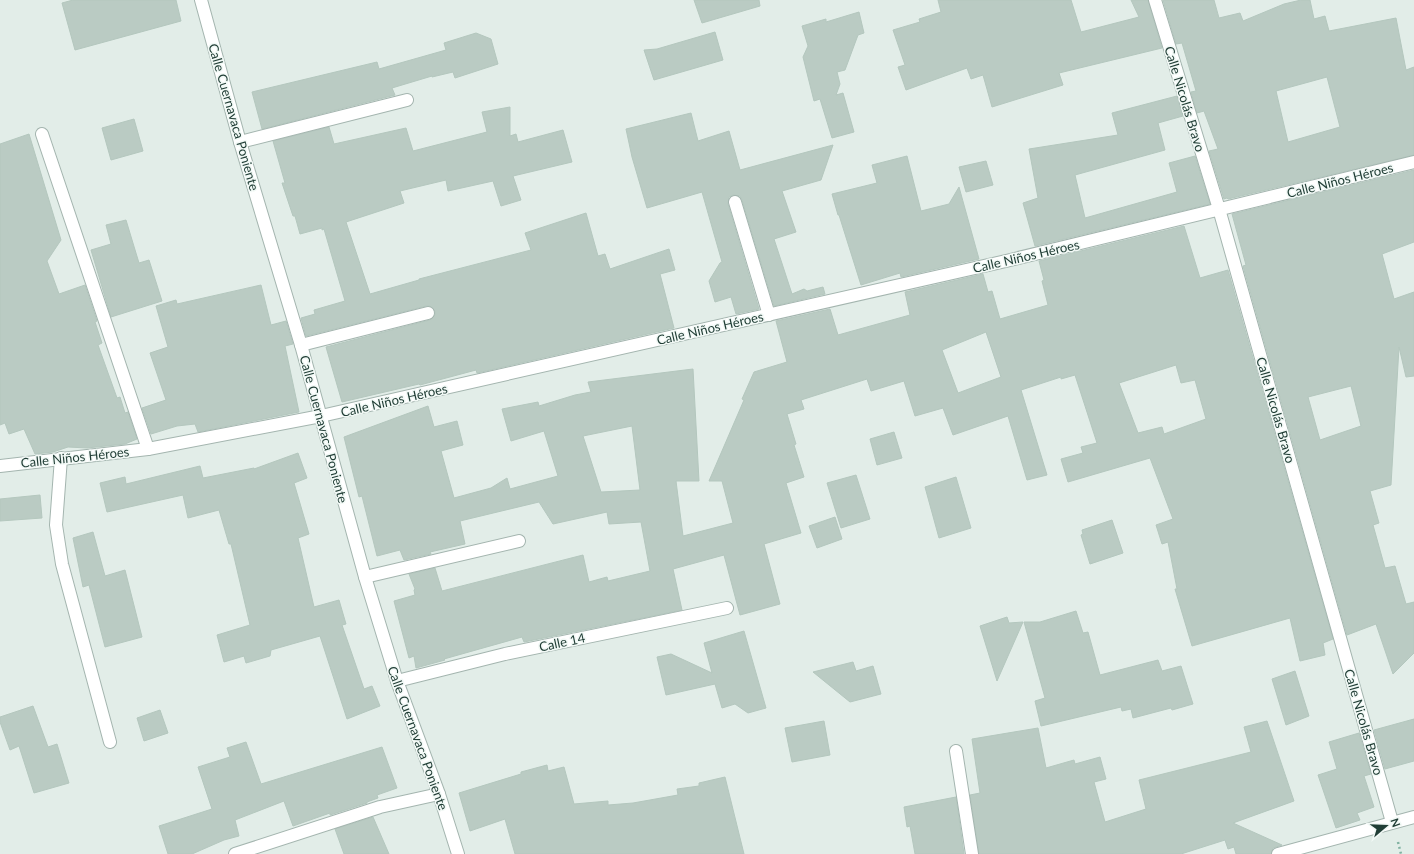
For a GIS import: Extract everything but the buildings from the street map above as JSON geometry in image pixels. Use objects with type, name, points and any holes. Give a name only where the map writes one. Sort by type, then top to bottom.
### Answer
[{"type":"street","name":"Calle Cuernavaca Poniente","points":[[201,0],[240,142],[301,345],[365,578],[397,681],[439,794],[458,854]]},
{"type":"street","name":"Calle Nicolás Bravo","points":[[1155,0],[1219,209],[1392,822]]},
{"type":"street","points":[[240,142],[407,100]]},
{"type":"street","points":[[42,134],[148,449]]},
{"type":"street","name":"Calle Niños Héroes","points":[[0,466],[148,449],[321,416],[1006,261],[1414,162]]},
{"type":"street","points":[[735,202],[769,315]]},
{"type":"street","points":[[301,345],[428,313]]},
{"type":"street","points":[[61,458],[56,525],[62,564],[110,742]]},
{"type":"street","points":[[365,578],[519,541]]},
{"type":"street","name":"Calle 14","points":[[397,681],[505,654],[727,608]]},
{"type":"street","points":[[956,751],[972,854]]},
{"type":"street","points":[[235,854],[380,807],[439,794]]},
{"type":"street","points":[[1278,854],[1414,817]]}]
